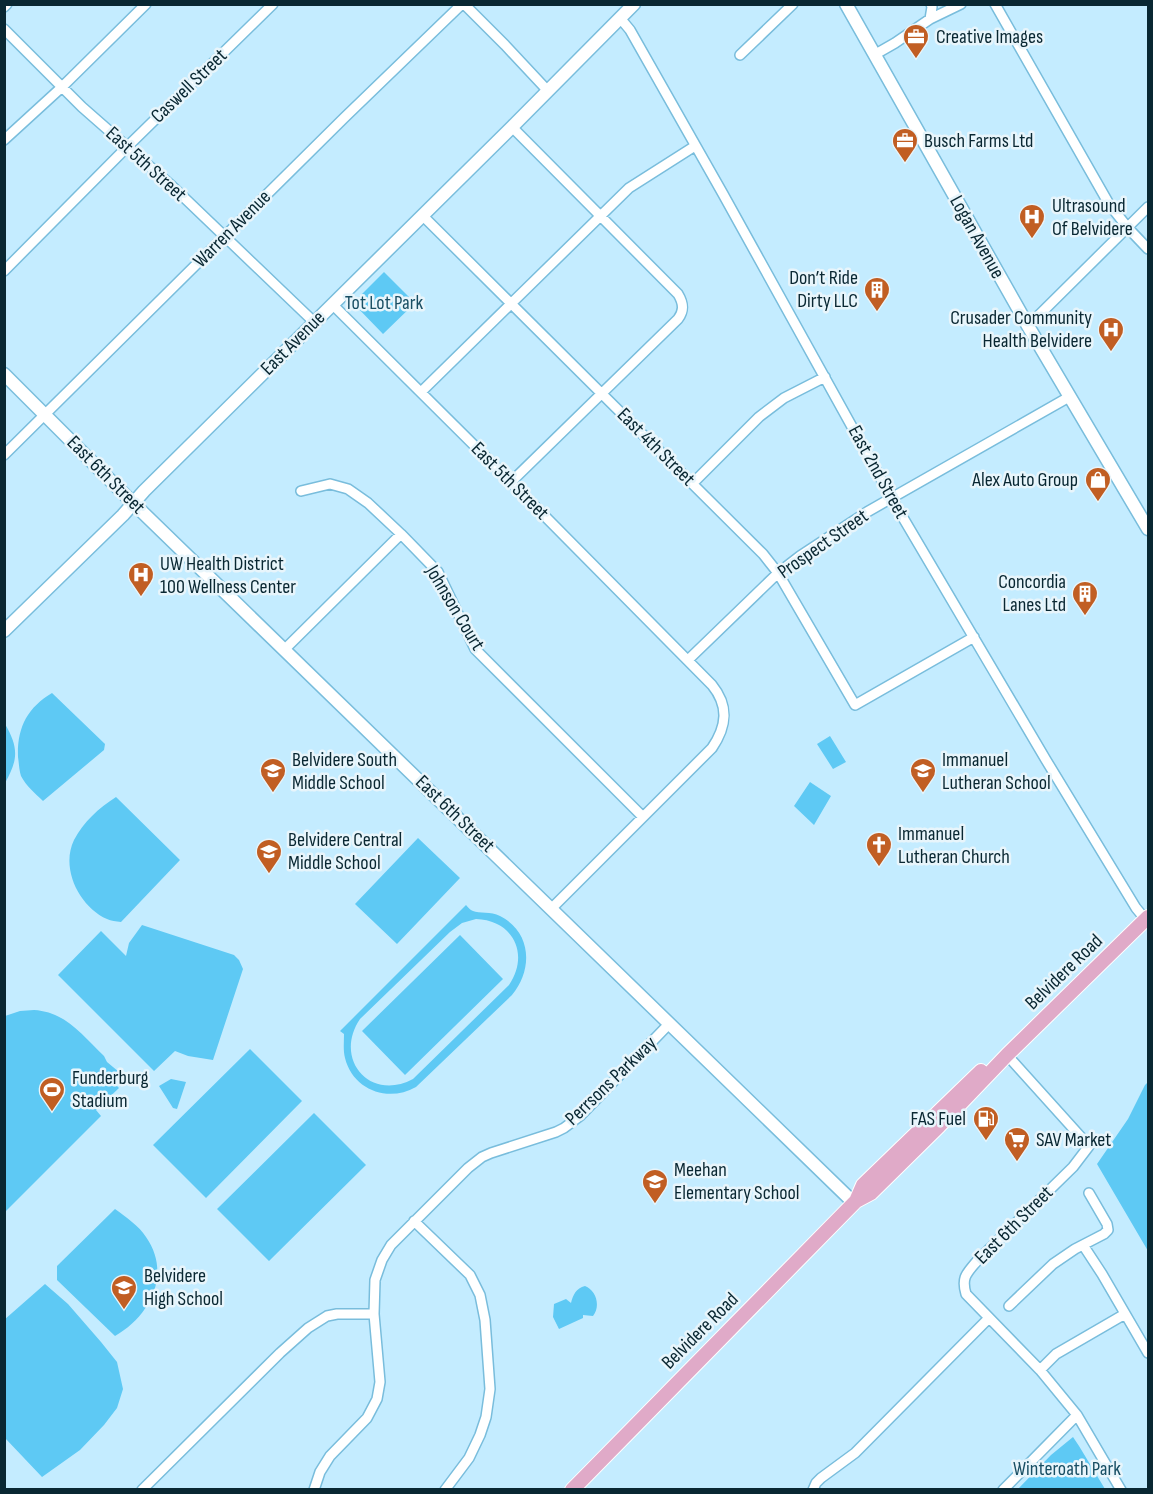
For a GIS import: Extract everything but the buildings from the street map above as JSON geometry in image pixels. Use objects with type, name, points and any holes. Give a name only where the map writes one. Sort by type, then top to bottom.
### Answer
[{"type":"main road","name":"Belvidere Road","points":[[572,1490],[855,1202],[871,1193],[1007,1055],[1147,919]]},
{"type":"street","points":[[4,140],[62,87],[146,4]]},
{"type":"street","name":"Caswell Street","points":[[4,271],[273,4]]},
{"type":"street","points":[[463,4],[548,90]]},
{"type":"street","name":"Warren Avenue","points":[[4,455],[344,118],[463,4]]},
{"type":"street","name":"East Avenue","points":[[4,631],[634,4]]},
{"type":"street","points":[[740,55],[793,4]]},
{"type":"street","name":"Logan Avenue","points":[[846,4],[1028,327],[1149,529]]},
{"type":"street","points":[[930,19],[931,4]]},
{"type":"street","points":[[874,55],[930,19],[961,4]]},
{"type":"street","points":[[995,4],[1109,204],[1149,249]]},
{"type":"street","name":"East 2nd Street","points":[[620,18],[630,30],[723,194],[892,499],[1046,760],[1136,908],[1147,919]]},
{"type":"street","name":"East 5th Street","points":[[4,29],[95,119],[172,186],[314,322]]},
{"type":"street","points":[[511,482],[678,319],[683,307],[678,294],[512,127]]},
{"type":"street","points":[[421,392],[629,188],[694,146]]},
{"type":"street","points":[[1028,327],[1149,207]]},
{"type":"street","name":"East 4th Street","points":[[422,215],[763,554],[778,573],[855,705],[974,637]]},
{"type":"street","name":"East 5th Street","points":[[332,304],[717,691],[724,712],[723,728],[712,748],[552,908]]},
{"type":"street","name":"East 6th Street","points":[[4,374],[134,504],[855,1202]]},
{"type":"street","points":[[693,483],[759,417],[784,399],[825,377]]},
{"type":"street","name":"Prospect Street","points":[[688,660],[778,573],[800,556],[867,513],[1069,397]]},
{"type":"street","name":"Johnson Court","points":[[301,491],[330,484],[348,489],[368,503],[401,534],[438,572],[475,649],[643,817]]},
{"type":"street","points":[[285,649],[401,534]]},
{"type":"street","name":"Perrsons Parkway","points":[[314,1490],[320,1472],[330,1455],[367,1418],[377,1399],[380,1382],[375,1281],[382,1260],[391,1245],[468,1168],[482,1157],[556,1132],[580,1116],[669,1024]]},
{"type":"street","name":"East 6th Street","points":[[1007,1055],[1089,1146],[1073,1167],[966,1274],[964,1285],[966,1293],[1040,1370],[1077,1415],[1121,1490]]},
{"type":"street","points":[[1008,1306],[1053,1264],[1108,1230],[1107,1224],[1089,1193]]},
{"type":"street","points":[[414,1221],[470,1275],[480,1295],[485,1320],[489,1389],[486,1417],[469,1458],[445,1490]]},
{"type":"street","points":[[1083,1245],[1149,1353]]},
{"type":"street","points":[[142,1490],[308,1328],[327,1316],[375,1314]]},
{"type":"street","points":[[1040,1370],[1056,1354],[1125,1314]]},
{"type":"street","points":[[813,1490],[820,1478],[855,1453],[989,1318]]},
{"type":"street","points":[[1003,1490],[1077,1415]]},
{"type":"green space","name":"Tot Lot Park","points":[[384,272],[415,303],[383,334],[353,303]]},
{"type":"green space","points":[[52,693],[105,744],[104,750],[43,801],[21,776],[18,747],[22,728],[30,712]]},
{"type":"green space","points":[[5,724],[13,740],[15,754],[5,783]]},
{"type":"green space","points":[[830,736],[846,762],[833,769],[817,744]]},
{"type":"green space","points":[[810,782],[831,796],[814,825],[794,806]]},
{"type":"green space","points":[[116,797],[180,860],[121,922],[107,919],[88,906],[75,886],[69,863],[70,851],[82,827],[97,811]]},
{"type":"green space","points":[[418,838],[460,878],[397,944],[355,904]]},
{"type":"green space","points":[[466,905],[476,912],[500,916],[511,923],[523,941],[526,963],[519,985],[512,995],[416,1087],[394,1094],[373,1090],[364,1085],[349,1069],[344,1055],[344,1034],[340,1031]],"holes":[[[476,919],[500,925],[508,932],[518,951],[518,962],[509,985],[413,1079],[397,1085],[383,1085],[370,1081],[360,1073],[354,1062],[351,1048],[353,1034],[360,1019],[450,932],[462,923]]]},
{"type":"green space","points":[[142,925],[234,955],[239,960],[243,969],[213,1060],[188,1056],[175,1051],[154,1071],[58,975],[101,931],[126,956],[129,943]]},
{"type":"green space","points":[[460,935],[503,979],[405,1075],[362,1031]]},
{"type":"green space","name":"Funderburg Stadium","points":[[34,1010],[55,1015],[81,1033],[119,1072],[111,1080],[119,1088],[96,1110],[101,1116],[5,1212],[5,1016],[20,1011]]},
{"type":"green space","points":[[250,1049],[302,1101],[206,1198],[153,1145]]},
{"type":"green space","points":[[171,1079],[186,1082],[177,1109],[173,1108],[159,1086]]},
{"type":"green space","points":[[1148,1082],[1148,1251],[1097,1164],[1128,1119]]},
{"type":"green space","points":[[314,1113],[366,1165],[269,1261],[217,1209]]},
{"type":"green space","points":[[115,1209],[146,1237],[154,1251],[157,1279],[147,1306],[127,1328],[115,1336],[57,1280],[57,1266]]},
{"type":"green space","points":[[45,1284],[68,1304],[117,1362],[123,1389],[117,1408],[104,1425],[80,1450],[42,1477],[5,1438],[4,1320]]},
{"type":"green space","points":[[585,1286],[592,1291],[596,1299],[597,1308],[593,1316],[583,1315],[583,1318],[559,1329],[553,1317],[554,1304],[566,1299],[571,1303],[575,1292]]},
{"type":"green space","name":"Winteroath Park","points":[[1073,1437],[1105,1489],[1018,1489],[1051,1455]]},
{"type":"place","name":"Creative Images","points":[[916,60]]},
{"type":"place","name":"Busch Farms Ltd","points":[[905,164]]},
{"type":"place","name":"Ultrasound Of Belvidere","points":[[1032,240]]},
{"type":"place","name":"Don’t Ride Dirty LLC","points":[[877,313]]},
{"type":"place","name":"Crusader Community Health Belvidere","points":[[1111,353]]},
{"type":"place","name":"Alex Auto Group","points":[[1098,503]]},
{"type":"place","name":"UW Health District 100 Wellness Center","points":[[141,598]]},
{"type":"place","name":"Concordia Lanes Ltd","points":[[1085,617]]},
{"type":"place","name":"Belvidere South Middle School","points":[[273,794]]},
{"type":"place","name":"Immanuel Lutheran School","points":[[923,794]]},
{"type":"place","name":"Immanuel Lutheran Church","points":[[879,868]]},
{"type":"place","name":"Belvidere Central Middle School","points":[[269,875]]},
{"type":"place","name":"Funderburg Stadium","points":[[52,1113]]},
{"type":"place","name":"FAS Fuel","points":[[986,1142]]},
{"type":"place","name":"SAV Market","points":[[1017,1163]]},
{"type":"place","name":"Meehan Elementary School","points":[[655,1205]]},
{"type":"place","name":"Belvidere High School","points":[[124,1311]]}]
